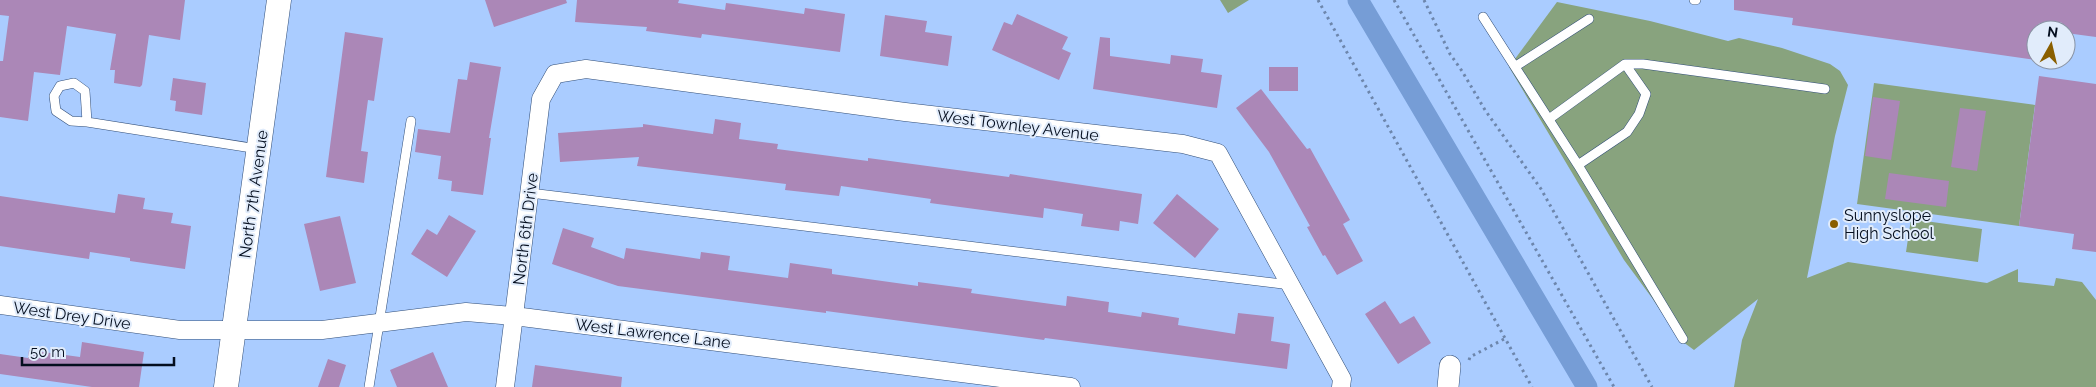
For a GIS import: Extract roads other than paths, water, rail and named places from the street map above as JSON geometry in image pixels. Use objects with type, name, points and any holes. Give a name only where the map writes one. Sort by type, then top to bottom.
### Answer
[{"type":"main road","name":"North 7th Avenue","points":[[226,387],[279,0]]},
{"type":"street","name":"West Townley Avenue","points":[[555,74],[586,69],[905,112],[1183,144],[1218,153],[1342,379],[1342,387]]},
{"type":"street","name":"North 6th Drive","points":[[505,387],[541,99],[555,74]]},
{"type":"street","name":"West Drey Drive","points":[[0,305],[180,330],[234,330]]},
{"type":"street","name":"West Lawrence Lane","points":[[234,330],[322,330],[466,312],[514,316],[1071,387]]},
{"type":"street","points":[[1448,387],[1450,366]]},
{"type":"lane","points":[[1483,17],[1578,165],[1683,339]]},
{"type":"lane","points":[[1516,66],[1588,19]]},
{"type":"lane","points":[[1549,119],[1625,64],[1643,64],[1825,90]]},
{"type":"lane","points":[[1578,165],[1626,132],[1639,114],[1646,94],[1625,64]]},
{"type":"lane","points":[[87,122],[85,91],[74,83],[60,86],[54,96],[56,111],[70,121],[87,122],[259,149]]},
{"type":"lane","points":[[369,387],[411,121]]},
{"type":"lane","points":[[530,193],[1291,285]]},
{"type":"waterway","points":[[1358,0],[1587,387]]},
{"type":"place","name":"Sunnyslope High School","points":[[1834,224]]}]
